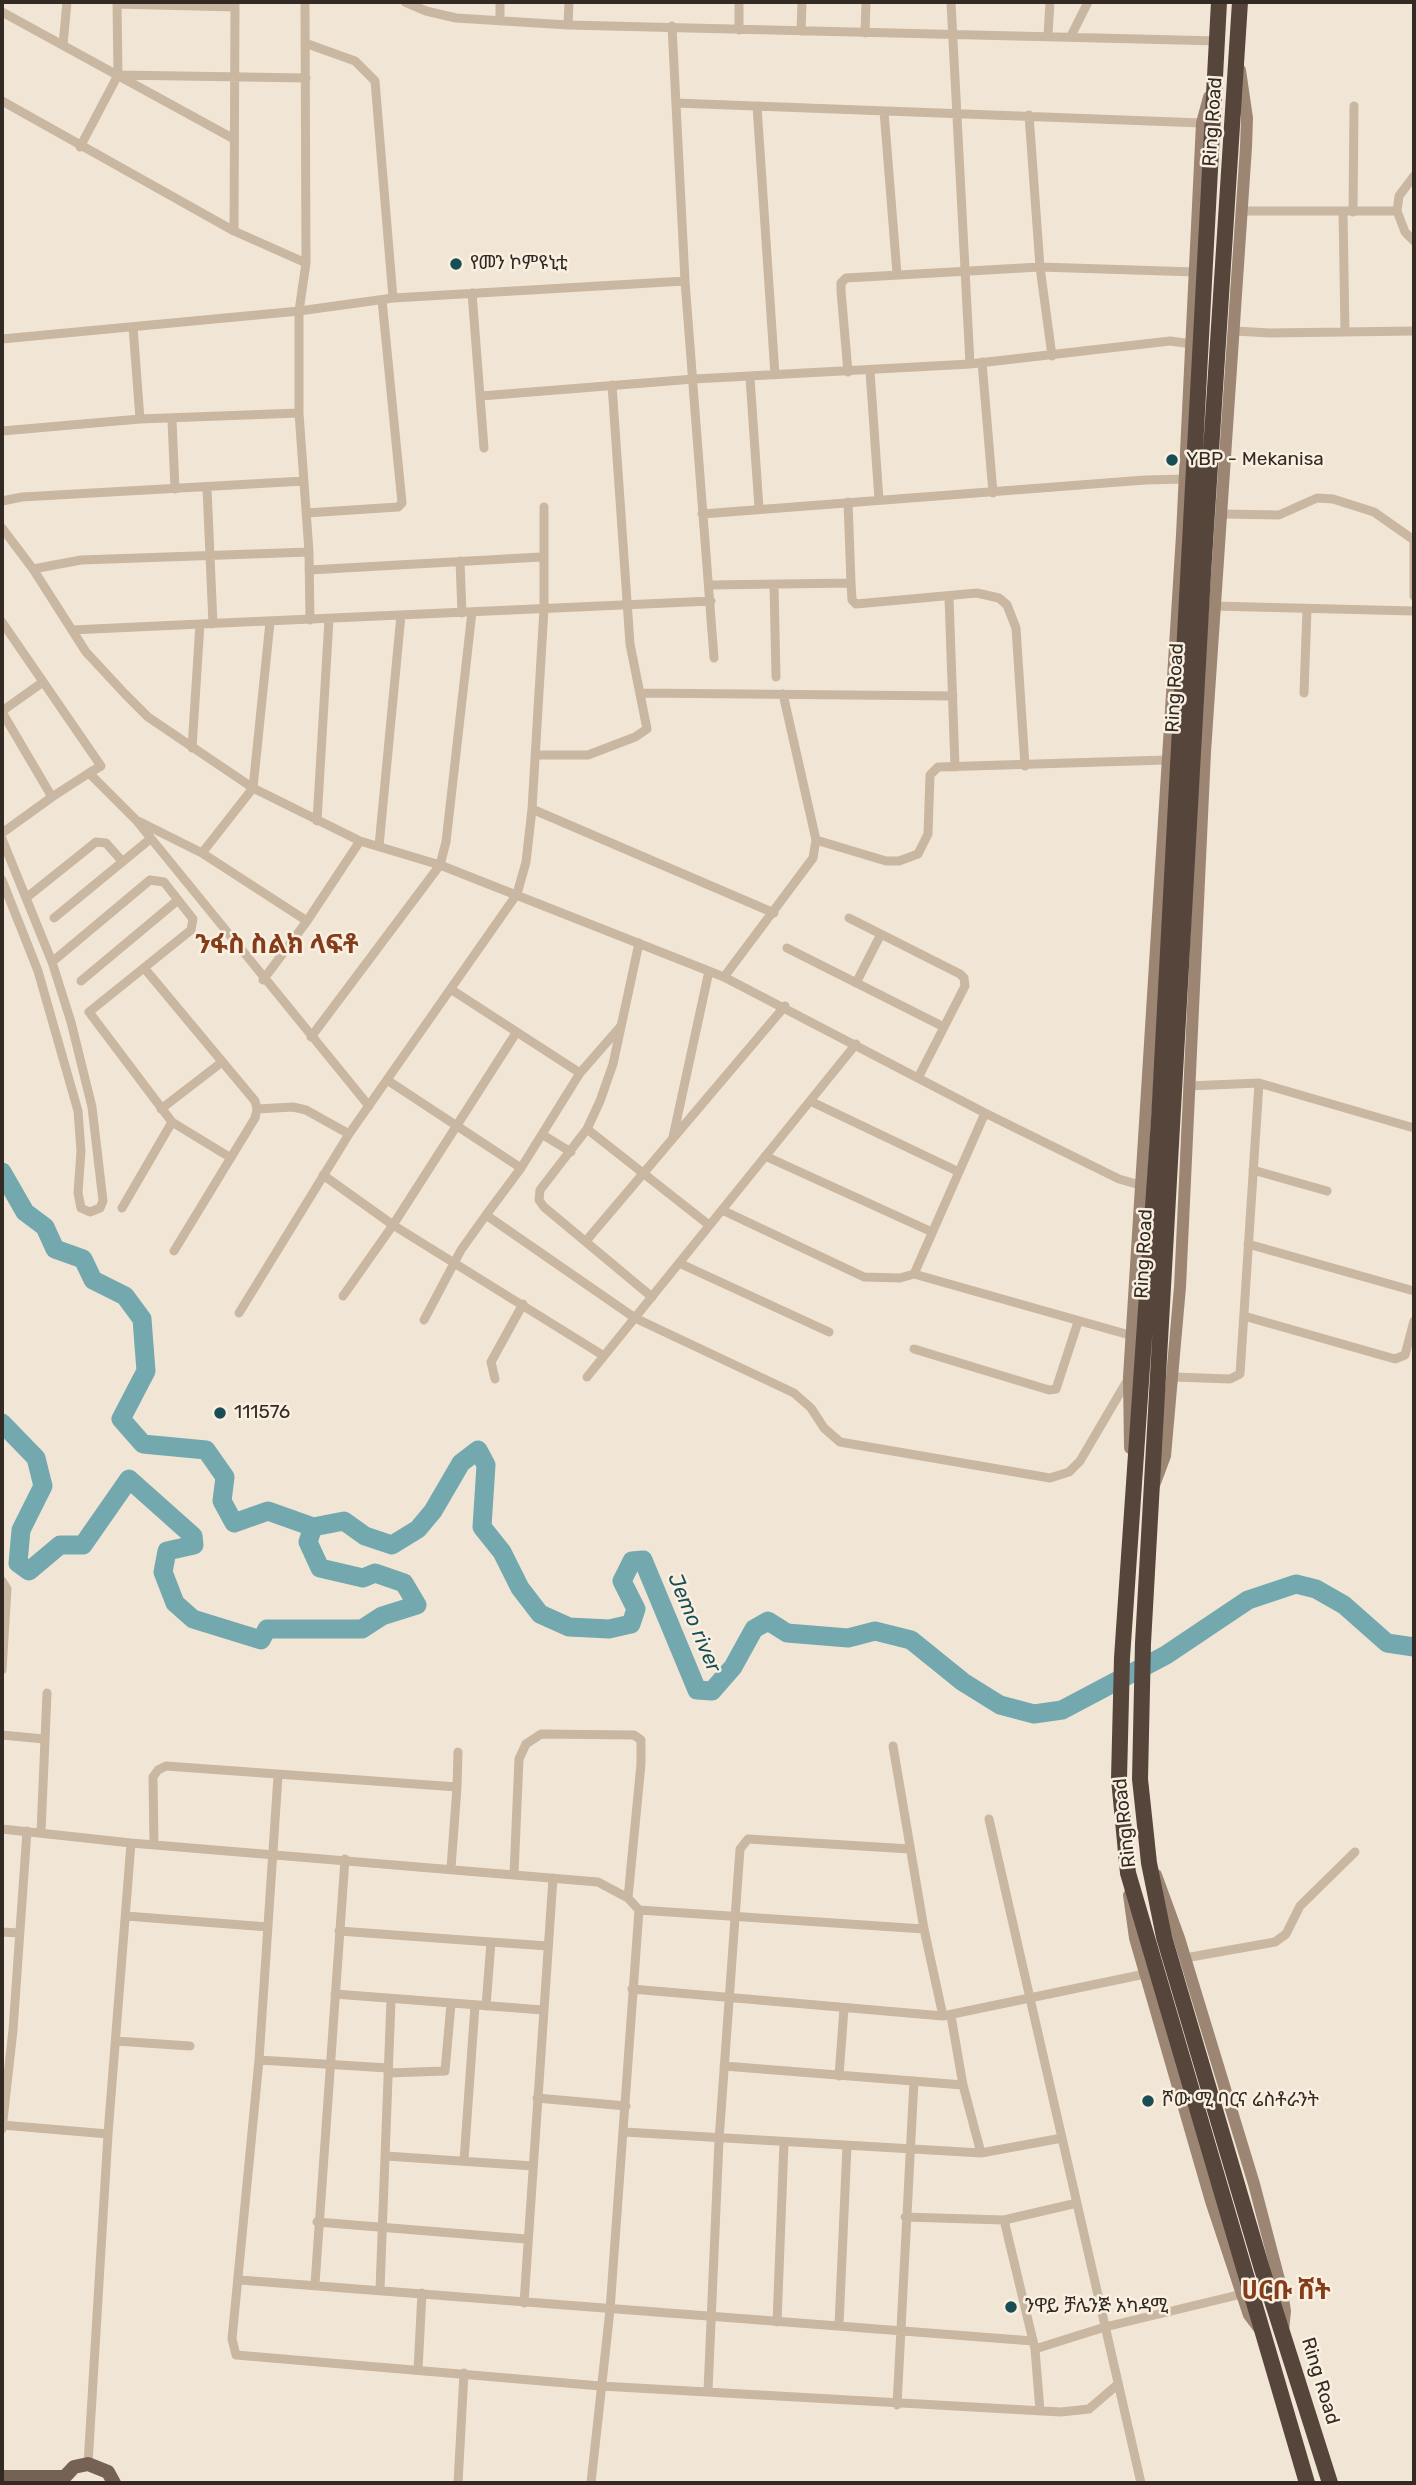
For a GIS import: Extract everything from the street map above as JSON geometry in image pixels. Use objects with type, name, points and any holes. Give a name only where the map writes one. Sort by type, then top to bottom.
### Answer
[{"type":"highway","name":"Ring Road","points":[[1219,2],[1162,1187],[1140,1779],[1149,1863],[1164,1937],[1330,2483]]},
{"type":"highway","name":"Ring Road","points":[[1240,2],[1162,1187],[1134,1486],[1122,1658],[1119,1779],[1128,1873],[1307,2483]]},
{"type":"main road","points":[[2,2477],[61,2480],[74,2467],[88,2464],[108,2472],[118,2483]]},
{"type":"street","points":[[63,45],[66,2]]},
{"type":"street","points":[[223,2],[235,4]]},
{"type":"street","points":[[305,2],[306,263],[299,310],[299,413],[309,552],[310,620]]},
{"type":"street","points":[[405,2],[500,21],[568,25],[1219,41]]},
{"type":"street","points":[[500,2],[500,21]]},
{"type":"street","points":[[568,25],[569,2]]},
{"type":"street","points":[[739,2],[739,30]]},
{"type":"street","points":[[801,31],[802,2]]},
{"type":"street","points":[[865,33],[866,2]]},
{"type":"street","points":[[951,2],[970,364]]},
{"type":"street","points":[[1048,35],[1050,2]]},
{"type":"street","points":[[1071,36],[1088,2]]},
{"type":"street","points":[[80,147],[118,75],[117,3],[235,4]]},
{"type":"street","points":[[234,231],[235,4]]},
{"type":"street","points":[[2,12],[234,139]]},
{"type":"street","points":[[672,26],[685,281],[714,658]]},
{"type":"street","points":[[306,43],[355,61],[375,81],[393,298]]},
{"type":"street","points":[[1134,1486],[1129,1377],[1133,1336],[1162,1187],[1188,1086],[1214,606],[1236,331],[1247,118],[1238,55]]},
{"type":"street","points":[[1151,1491],[1162,1470],[1174,1377],[1162,1187],[1166,760],[1185,479],[1202,123],[1218,63]]},
{"type":"street","points":[[118,75],[306,78]]},
{"type":"street","points":[[2,101],[234,231],[306,263]]},
{"type":"street","points":[[676,103],[1202,123]]},
{"type":"street","points":[[757,106],[775,375]]},
{"type":"street","points":[[1345,332],[1354,106]]},
{"type":"street","points":[[884,111],[897,274]]},
{"type":"street","points":[[1029,115],[1040,267],[1052,356]]},
{"type":"street","points":[[1414,176],[1399,196],[1397,211],[1405,232],[1414,241]]},
{"type":"street","points":[[1241,211],[1397,211]]},
{"type":"street","points":[[848,372],[841,282],[846,278],[1040,267],[1196,272]]},
{"type":"street","points":[[2,338],[133,327],[393,298],[685,281]]},
{"type":"street","points":[[472,293],[484,448]]},
{"type":"street","points":[[306,513],[398,507],[402,503],[382,300]]},
{"type":"street","points":[[133,327],[140,419]]},
{"type":"street","points":[[1236,331],[1414,331]]},
{"type":"street","points":[[481,396],[694,379],[970,364],[1170,341],[1192,344]]},
{"type":"street","points":[[982,362],[993,493]]},
{"type":"street","points":[[870,371],[879,500]]},
{"type":"street","points":[[750,378],[759,508]]},
{"type":"street","points":[[535,755],[588,755],[644,732],[647,723],[630,644],[611,385]]},
{"type":"street","points":[[2,431],[140,419],[172,420],[299,413]]},
{"type":"street","points":[[172,420],[175,489]]},
{"type":"street","points":[[702,514],[1185,479]]},
{"type":"street","points":[[2,501],[22,496],[304,481]]},
{"type":"street","points":[[207,488],[213,624]]},
{"type":"street","points":[[1223,514],[1279,515],[1317,498],[1333,499],[1374,512],[1414,540],[1414,596]]},
{"type":"street","points":[[848,502],[852,600],[863,605],[988,594],[999,598],[1013,616],[1025,766]]},
{"type":"street","points":[[239,1313],[349,1134],[517,894],[526,862],[532,809],[544,608],[541,556],[544,507]]},
{"type":"street","points":[[2,528],[33,569],[86,652],[148,718],[253,788],[360,841],[440,865],[724,977],[785,1006],[985,1113],[1119,1179],[1162,1187]]},
{"type":"street","points":[[33,569],[81,560],[309,552]]},
{"type":"street","points":[[309,570],[541,556]]},
{"type":"street","points":[[311,1037],[440,865],[446,842],[467,612],[460,561]]},
{"type":"street","points":[[710,585],[850,583]]},
{"type":"street","points":[[774,585],[776,677]]},
{"type":"street","points":[[949,597],[955,767]]},
{"type":"street","points":[[72,630],[711,601]]},
{"type":"street","points":[[1214,606],[1414,611]]},
{"type":"street","points":[[1304,694],[1307,609]]},
{"type":"street","points":[[379,846],[401,615]]},
{"type":"street","points":[[317,821],[329,619]]},
{"type":"street","points":[[2,622],[101,766],[2,833]]},
{"type":"street","points":[[202,853],[253,788],[270,622]]},
{"type":"street","points":[[192,748],[200,624]]},
{"type":"street","points":[[43,682],[2,711],[52,797]]},
{"type":"street","points":[[641,693],[953,696]]},
{"type":"street","points":[[724,977],[808,867],[816,841],[783,694]]},
{"type":"street","points":[[816,841],[886,861],[910,858],[923,847],[928,834],[933,769],[1166,760]]},
{"type":"street","points":[[89,773],[136,820],[149,840],[263,980],[369,1106]]},
{"type":"street","points":[[532,809],[774,913]]},
{"type":"street","points":[[136,820],[202,853],[307,921]]},
{"type":"street","points":[[2,839],[52,962],[71,1022],[99,1152],[103,1201],[100,1208],[90,1212],[81,1208],[78,1193],[81,1151],[78,1111],[37,971],[2,880]]},
{"type":"street","points":[[54,918],[149,840]]},
{"type":"street","points":[[263,980],[307,921],[360,841]]},
{"type":"street","points":[[26,898],[96,842],[106,843],[122,861]]},
{"type":"street","points":[[52,962],[150,880],[164,882],[193,919],[191,930],[89,1012],[172,1122],[231,1158]]},
{"type":"street","points":[[81,981],[178,900]]},
{"type":"street","points":[[849,918],[964,978],[965,986],[919,1076]]},
{"type":"street","points":[[856,983],[881,934]]},
{"type":"street","points":[[639,943],[613,1063],[587,1129],[540,1190],[539,1200],[652,1297]]},
{"type":"street","points":[[787,948],[944,1027]]},
{"type":"street","points":[[145,969],[255,1101],[257,1110],[231,1158],[173,1251]]},
{"type":"street","points":[[672,1139],[709,971]]},
{"type":"street","points":[[452,990],[580,1073]]},
{"type":"street","points":[[586,1241],[785,1006]]},
{"type":"street","points":[[424,1320],[455,1263],[543,1135],[580,1073],[621,1026]]},
{"type":"street","points":[[343,1296],[393,1225],[516,1032]]},
{"type":"street","points":[[587,1377],[856,1044]]},
{"type":"street","points":[[161,1110],[222,1062]]},
{"type":"street","points":[[387,1080],[521,1168]]},
{"type":"street","points":[[1188,1086],[1259,1083],[1414,1128]]},
{"type":"street","points":[[1174,1377],[1236,1377],[1240,1374],[1259,1083]]},
{"type":"street","points":[[810,1101],[959,1172]]},
{"type":"street","points":[[257,1110],[293,1107],[306,1110],[349,1134]]},
{"type":"street","points":[[914,1274],[985,1113]]},
{"type":"street","points":[[122,1208],[172,1122]]},
{"type":"street","points":[[587,1129],[709,1225]]},
{"type":"street","points":[[543,1135],[570,1152]]},
{"type":"street","points":[[765,1156],[932,1233]]},
{"type":"street","points":[[1254,1170],[1327,1191]]},
{"type":"street","points":[[323,1175],[393,1225],[604,1356]]},
{"type":"street","points":[[722,1210],[864,1277],[900,1278],[914,1274],[1133,1336]]},
{"type":"street","points":[[486,1215],[635,1318],[794,1393],[811,1408],[824,1428],[840,1442],[1050,1478],[1069,1472],[1080,1461],[1129,1377]]},
{"type":"street","points":[[1248,1244],[1414,1291]]},
{"type":"street","points":[[679,1263],[830,1332]]},
{"type":"street","points":[[495,1379],[491,1362],[523,1304]]},
{"type":"street","points":[[1244,1316],[1395,1359],[1405,1355],[1414,1321]]},
{"type":"street","points":[[914,1349],[1049,1390],[1056,1389],[1078,1322]]},
{"type":"street","points":[[2,1581],[7,1589],[2,1666]]},
{"type":"street","points":[[41,1832],[47,1693]]},
{"type":"street","points":[[514,1874],[519,1759],[526,1744],[541,1734],[634,1735],[641,1740],[641,1764],[628,1898]]},
{"type":"street","points":[[2,1735],[44,1739]]},
{"type":"street","points":[[893,1746],[924,1928],[981,2153]]},
{"type":"street","points":[[451,1868],[458,1752]]},
{"type":"street","points":[[154,1844],[153,1777],[158,1770],[178,1766],[278,1776],[457,1787]]},
{"type":"street","points":[[278,1776],[259,2060],[240,2280],[232,2339],[236,2355],[601,2386],[897,2405],[1040,2411],[1089,2409],[1117,2385]]},
{"type":"street","points":[[989,1819],[1141,2483]]},
{"type":"street","points":[[2,1829],[131,1843],[598,1882],[628,1898],[639,1910],[924,1928]]},
{"type":"street","points":[[27,1831],[12,2042],[2,2127],[108,2134]]},
{"type":"street","points":[[708,2391],[719,2140],[740,1849],[748,1839],[910,1849]]},
{"type":"street","points":[[88,2464],[108,2134],[131,1843]]},
{"type":"street","points":[[1185,1958],[1275,1942],[1286,1934],[1300,1906],[1355,1852]]},
{"type":"street","points":[[315,2284],[328,2063],[345,1859]]},
{"type":"street","points":[[1149,1863],[1163,1890],[1185,1958],[1270,2244],[1284,2301],[1283,2332]]},
{"type":"street","points":[[1128,1873],[1135,1938],[1145,1974],[1242,2294],[1252,2322],[1264,2334]]},
{"type":"street","points":[[524,2303],[526,2239],[552,1878]]},
{"type":"street","points":[[591,2483],[610,2310],[639,1910]]},
{"type":"street","points":[[126,1916],[268,1927]]},
{"type":"street","points":[[339,1931],[548,1946]]},
{"type":"street","points":[[2,1933],[19,1933]]},
{"type":"street","points":[[486,2006],[491,1942]]},
{"type":"street","points":[[632,1989],[947,2016],[1145,1974]]},
{"type":"street","points":[[335,1994],[543,2010]]},
{"type":"street","points":[[380,2289],[391,2000]]},
{"type":"street","points":[[259,2060],[328,2063],[440,2074],[445,2071],[451,2004]]},
{"type":"street","points":[[464,2161],[475,2006]]},
{"type":"street","points":[[839,2076],[844,2008]]},
{"type":"street","points":[[116,2041],[190,2046]]},
{"type":"street","points":[[724,2066],[963,2085]]},
{"type":"street","points":[[897,2405],[914,2081]]},
{"type":"street","points":[[537,2098],[626,2106]]},
{"type":"street","points":[[624,2132],[719,2140],[981,2153],[1062,2138]]},
{"type":"street","points":[[777,2322],[784,2143]]},
{"type":"street","points":[[839,2325],[847,2146]]},
{"type":"street","points":[[386,2157],[533,2166]]},
{"type":"street","points":[[905,2217],[1004,2220],[1077,2203]]},
{"type":"street","points":[[1004,2220],[1034,2345],[1040,2411]]},
{"type":"street","points":[[317,2222],[526,2239]]},
{"type":"street","points":[[240,2280],[380,2289],[712,2318],[839,2325],[1034,2345],[1242,2294]]},
{"type":"street","points":[[418,2370],[422,2293]]},
{"type":"street","points":[[458,2483],[464,2373]]},
{"type":"waterway","name":"Jemo river","points":[[2,1172],[25,1212],[45,1227],[55,1249],[83,1259],[93,1280],[125,1296],[142,1319],[146,1371],[121,1419],[143,1444],[206,1450],[225,1477],[222,1501],[234,1523],[268,1511],[313,1527],[344,1521],[365,1536],[392,1545],[418,1529],[433,1511],[461,1463],[478,1450],[486,1465],[482,1527],[502,1552],[520,1588],[540,1614],[569,1627],[609,1629],[631,1624],[636,1609],[622,1581],[632,1561],[643,1560],[697,1690],[712,1691],[733,1667],[754,1629],[768,1621],[787,1633],[848,1638],[875,1631],[911,1640],[963,1682],[1000,1705],[1034,1714],[1062,1710],[1166,1655],[1248,1600],[1296,1584],[1316,1589],[1344,1605],[1387,1643],[1414,1647]]},
{"type":"waterway","points":[[2,1423],[36,1458],[43,1486],[21,1530],[18,1563],[29,1571],[60,1545],[83,1545],[129,1479],[193,1536],[194,1545],[167,1551],[163,1572],[175,1603],[193,1619],[261,1640],[267,1629],[362,1629],[382,1616],[417,1605],[404,1583],[375,1573],[363,1578],[320,1568],[308,1542],[313,1527]]},
{"type":"place","name":"የመን ኮምዩኒቲ","points":[[456,264]]},
{"type":"place","name":"YBP - Mekanisa","points":[[1172,460]]},
{"type":"place","name":"111576","points":[[220,1413]]},
{"type":"place","name":"ሾው ሚ ባርና ሬስቶራንት","points":[[1148,2101]]},
{"type":"place","name":"ንዋይ ቻሌንጅ አካዳሚ","points":[[1011,2307]]},
{"type":"district","name":"ንፋስ ስልክ ላፍቶ","points":[[277,945]]},
{"type":"district","name":"ሀርቡ ሸት","points":[[1286,2291]]}]
